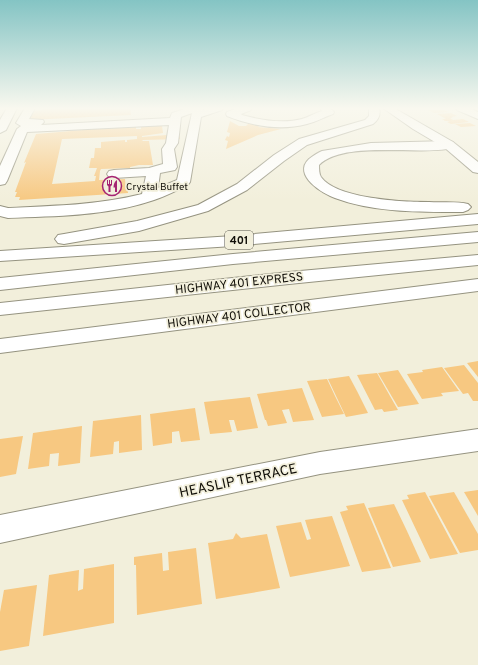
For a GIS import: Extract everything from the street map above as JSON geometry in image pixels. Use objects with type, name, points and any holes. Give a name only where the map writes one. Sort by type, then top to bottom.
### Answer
[{"type":"main road","points":[[0,182],[19,139]]},
{"type":"main road","points":[[170,167],[168,149],[173,139]]},
{"type":"main road","points":[[0,211],[8,213],[76,210],[122,204],[149,197],[183,182],[192,139]]},
{"type":"main road","points":[[0,244],[71,239],[140,226],[202,208],[242,187],[279,158],[303,142],[313,139]]},
{"type":"main road","points":[[279,158],[308,147],[331,142],[388,139]]},
{"type":"main road","points":[[416,139],[322,155],[312,164],[312,174],[316,180],[326,188],[349,198],[379,204],[441,208],[478,207]]},
{"type":"main road","points":[[429,139],[465,174]]},
{"type":"main road","points":[[433,139],[449,145],[478,170]]},
{"type":"main road","points":[[172,143],[191,142]]},
{"type":"main road","points":[[114,174],[153,172],[154,170],[170,167],[186,167]]},
{"type":"main road","points":[[149,197],[153,172]]},
{"type":"main road","name":"401","points":[[0,256],[233,241],[478,219]]},
{"type":"main road","name":"HIGHWAY 401 EXPRESS","points":[[0,284],[233,259],[478,237]]},
{"type":"main road","points":[[0,274],[233,259]]},
{"type":"main road","name":"HIGHWAY 401 EXPRESS","points":[[0,309],[478,260]]},
{"type":"main road","name":"HIGHWAY 401 COLLECTOR","points":[[0,346],[478,285]]},
{"type":"main road","points":[[195,320],[372,309],[478,296]]},
{"type":"main road","name":"HEASLIP TERRACE","points":[[0,529],[320,463],[478,440]]},
{"type":"building","points":[[34,139],[62,139],[52,184],[95,181],[96,176],[94,176],[97,168],[89,168],[91,158],[94,158],[95,148],[101,148],[101,142],[125,140],[125,142],[127,142],[127,140],[137,139],[179,139],[142,140],[149,141],[153,165],[139,165],[130,168],[101,169],[99,180],[125,179],[126,190],[128,190],[128,193],[19,200],[20,197],[15,197],[17,192],[15,192],[26,162],[24,163]]},
{"type":"building","points":[[249,139],[226,149],[228,141],[225,140]]},
{"type":"building","points":[[478,361],[478,377],[467,363]]},
{"type":"building","points":[[464,365],[478,383],[478,401],[473,401],[468,393],[463,394],[444,368]]},
{"type":"building","points":[[442,367],[459,391],[441,393],[443,396],[422,399],[407,374]]},
{"type":"building","points":[[398,370],[419,404],[398,407],[378,373]]},
{"type":"building","points":[[377,373],[398,410],[384,412],[382,409],[375,410],[357,375]]},
{"type":"building","points":[[349,376],[368,413],[346,417],[328,379]]},
{"type":"building","points":[[327,379],[344,414],[322,417],[307,381]]},
{"type":"building","points":[[302,388],[314,420],[293,422],[289,409],[282,410],[287,423],[268,426],[257,394]]},
{"type":"building","points":[[250,397],[258,428],[237,431],[234,420],[229,420],[232,432],[210,434],[204,402]]},
{"type":"building","points":[[195,408],[200,440],[181,442],[179,431],[172,432],[172,443],[153,446],[150,414]]},
{"type":"building","points":[[141,415],[142,450],[119,453],[119,441],[114,442],[113,454],[90,457],[93,421]]},
{"type":"building","points":[[82,426],[80,463],[58,466],[59,453],[50,454],[49,466],[28,469],[33,433]]},
{"type":"building","points":[[23,436],[16,474],[0,477],[0,439]]},
{"type":"building","points":[[478,490],[478,516],[464,492]]},
{"type":"building","points":[[425,492],[458,554],[430,559],[402,500],[409,499],[407,495]]},
{"type":"building","points":[[454,492],[478,534],[478,550],[460,553],[429,496]]},
{"type":"building","points":[[364,503],[391,568],[362,572],[340,512],[348,510],[346,506]]},
{"type":"building","points":[[394,504],[421,562],[393,567],[368,508]]},
{"type":"building","points":[[332,516],[350,566],[290,577],[276,526],[301,522],[307,540],[311,539],[305,520]]},
{"type":"building","points":[[236,533],[241,538],[267,534],[280,588],[216,599],[208,543],[233,539]]},
{"type":"building","points":[[196,548],[202,604],[137,615],[136,565],[134,565],[134,557],[162,553],[163,571],[169,570],[168,552]]},
{"type":"building","points":[[114,564],[114,623],[43,636],[49,575],[79,570],[78,591],[83,589],[84,569]]},
{"type":"building","points":[[37,585],[29,646],[0,651],[0,612],[4,590]]},
{"type":"place","name":"Crystal Buffet","points":[[112,186]]}]
